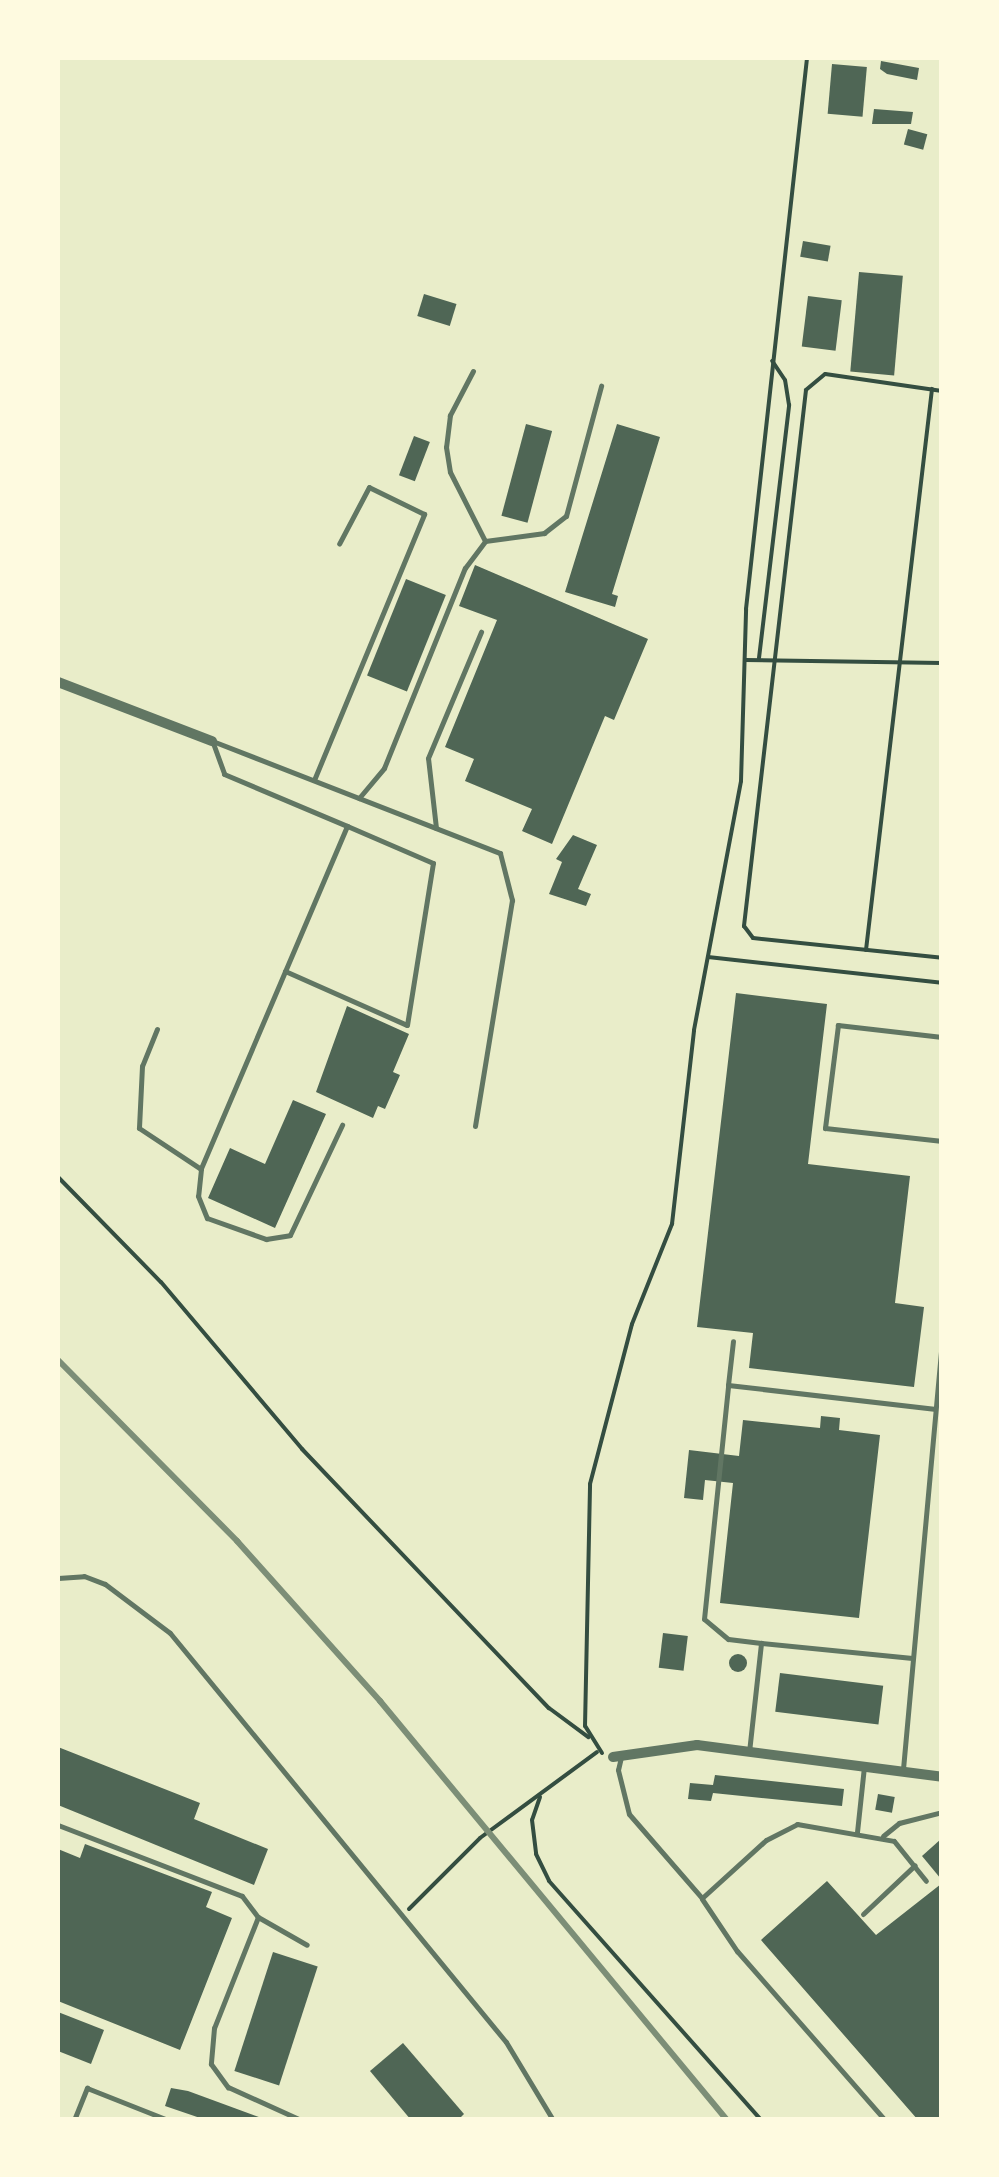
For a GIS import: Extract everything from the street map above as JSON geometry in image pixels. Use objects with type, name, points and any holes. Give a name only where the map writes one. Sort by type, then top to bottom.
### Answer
[{"type":"street","points":[[58,682],[212,740]]},
{"type":"street","points":[[617,1757],[698,1745],[942,1777]]},
{"type":"lane","points":[[474,371],[450,415],[446,447],[450,472],[484,541]]},
{"type":"lane","points":[[359,798],[384,768],[465,568],[484,541],[544,533],[566,516],[601,386]]},
{"type":"lane","points":[[314,780],[424,514],[369,488],[339,544]]},
{"type":"lane","points":[[436,828],[428,758],[481,632]]},
{"type":"lane","points":[[212,740],[500,853],[512,900],[475,1126]]},
{"type":"lane","points":[[212,740],[224,774],[433,862],[406,1025],[286,971]]},
{"type":"lane","points":[[342,1125],[290,1235],[266,1239],[207,1218],[198,1196],[202,1169],[347,826]]},
{"type":"lane","points":[[942,1037],[838,1025],[825,1128],[942,1141]]},
{"type":"lane","points":[[157,1029],[142,1066],[139,1128],[202,1169]]},
{"type":"lane","points":[[733,1341],[704,1619],[728,1639],[912,1658]]},
{"type":"lane","points":[[902,1772],[942,1344]]},
{"type":"lane","points":[[728,1384],[934,1409]]},
{"type":"lane","points":[[58,1578],[84,1576],[105,1584],[170,1634],[530,2073],[554,2120]]},
{"type":"lane","points":[[749,1752],[761,1643]]},
{"type":"lane","points":[[617,1757],[629,1814],[702,1898],[737,1951],[885,2120]]},
{"type":"lane","points":[[857,1832],[864,1767]]},
{"type":"lane","points":[[883,1836],[899,1824],[942,1812]]},
{"type":"lane","points":[[58,1824],[242,1896],[258,1917],[307,1944]]},
{"type":"lane","points":[[702,1898],[787,1827],[883,1836],[915,1865],[926,1882]]},
{"type":"lane","points":[[864,1914],[915,1865]]},
{"type":"lane","points":[[258,1917],[214,2028],[211,2064],[228,2088],[301,2120]]},
{"type":"lane","points":[[74,2120],[87,2088],[168,2120]]},
{"type":"path","points":[[588,1736],[590,1484],[632,1324],[672,1224],[707,957],[741,782],[745,660],[772,361],[807,58]]},
{"type":"path","points":[[760,658],[789,405],[785,380],[772,361]]},
{"type":"path","points":[[942,390],[825,374],[806,390],[744,926],[753,938],[942,958]]},
{"type":"path","points":[[866,950],[932,389]]},
{"type":"path","points":[[745,660],[900,658],[942,662]]},
{"type":"path","points":[[707,957],[942,983]]},
{"type":"path","points":[[58,1177],[161,1282],[314,1462],[549,1708],[588,1736],[598,1752],[480,1838],[402,1916]]},
{"type":"path","points":[[540,1797],[532,1820],[536,1854],[549,1881],[761,2120]]},
{"type":"building","points":[[881,61],[919,68],[917,80],[887,74],[880,69]]},
{"type":"building","points":[[832,64],[867,67],[863,117],[828,114]]},
{"type":"building","points":[[874,109],[913,112],[911,124],[872,124]]},
{"type":"building","points":[[908,129],[927,134],[923,150],[904,144]]},
{"type":"building","points":[[803,241],[831,246],[828,262],[800,257]]},
{"type":"building","points":[[859,272],[903,276],[894,375],[850,372]]},
{"type":"building","points":[[424,294],[457,304],[450,326],[417,316]]},
{"type":"building","points":[[808,296],[842,300],[836,351],[802,347]]},
{"type":"building","points":[[526,424],[552,431],[527,523],[501,516]]},
{"type":"building","points":[[617,424],[660,437],[612,594],[618,596],[615,607],[565,592]]},
{"type":"building","points":[[414,436],[430,442],[415,481],[399,475]]},
{"type":"building","points":[[475,565],[648,639],[614,720],[605,716],[552,844],[522,831],[532,809],[465,781],[474,759],[445,747],[497,620],[459,606]]},
{"type":"building","points":[[406,579],[446,595],[407,692],[367,675]]},
{"type":"building","points":[[573,835],[597,845],[578,889],[591,894],[586,906],[549,894],[562,862],[556,859]]},
{"type":"building","points":[[736,993],[827,1004],[808,1164],[910,1176],[895,1303],[924,1307],[914,1387],[749,1368],[753,1333],[697,1327]]},
{"type":"building","points":[[347,1006],[409,1034],[393,1072],[400,1075],[385,1109],[378,1106],[373,1118],[316,1092]]},
{"type":"building","points":[[293,1100],[326,1114],[275,1228],[208,1198],[230,1148],[265,1164]]},
{"type":"building","points":[[821,1416],[840,1418],[839,1430],[880,1435],[859,1618],[720,1603],[733,1483],[705,1480],[703,1500],[684,1498],[689,1450],[739,1456],[743,1420],[820,1428]]},
{"type":"building","points":[[663,1633],[688,1636],[684,1671],[659,1668]]},
{"type":"building","points":[[738,1654],[745,1656],[745,1670],[738,1672],[731,1670],[729,1663],[731,1656]]},
{"type":"building","points":[[780,1673],[883,1686],[878,1724],[775,1712]]},
{"type":"building","points":[[58,1747],[200,1803],[194,1819],[268,1849],[254,1885],[58,1805]]},
{"type":"building","points":[[715,1775],[844,1789],[842,1806],[713,1793],[711,1801],[688,1799],[690,1783],[713,1785]]},
{"type":"building","points":[[878,1794],[895,1797],[892,1813],[875,1810]]},
{"type":"building","points":[[941,1839],[941,1879],[922,1856]]},
{"type":"building","points":[[85,1844],[212,1892],[206,1907],[232,1918],[180,2050],[58,2001],[58,1849],[80,1858]]},
{"type":"building","points":[[827,1881],[876,1935],[941,1884],[941,2120],[918,2120],[761,1940]]},
{"type":"building","points":[[273,1952],[318,1967],[279,2085],[234,2071]]},
{"type":"building","points":[[58,2012],[104,2030],[91,2064],[58,2051]]},
{"type":"building","points":[[403,2043],[464,2114],[458,2120],[411,2120],[370,2071]]},
{"type":"building","points":[[171,2088],[267,2120],[206,2120],[165,2106]]},
{"type":"railway","points":[[58,1360],[237,1541],[380,1701],[727,2120]]}]
